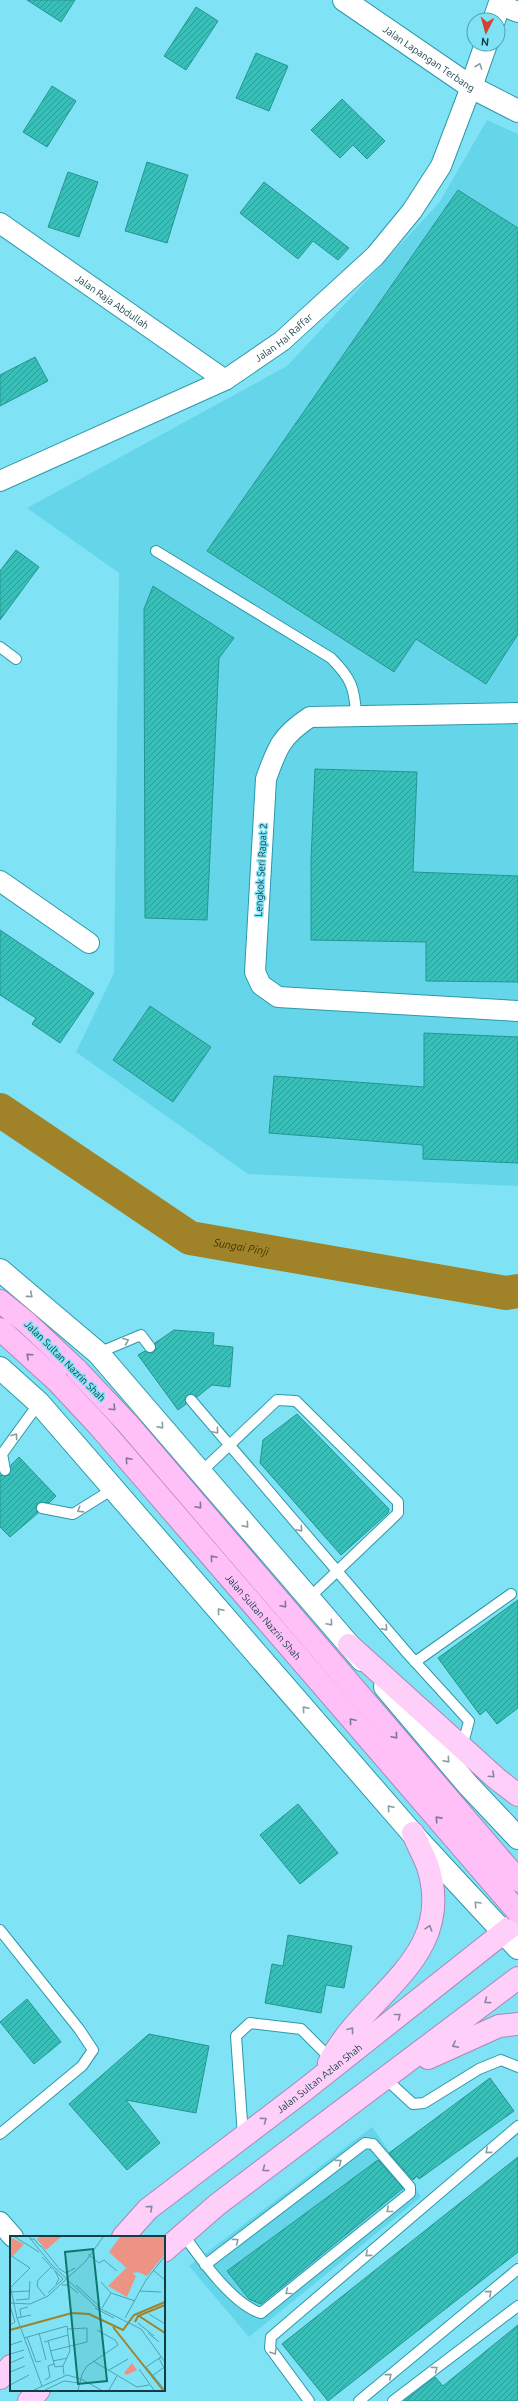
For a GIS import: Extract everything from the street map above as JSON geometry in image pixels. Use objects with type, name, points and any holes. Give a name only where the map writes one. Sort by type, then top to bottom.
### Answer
[{"type":"highway","name":"Jalan Sultan Nazrin Shah","points":[[0,1301],[26,1322],[77,1370],[127,1422],[518,1880]]},
{"type":"highway","name":"Jalan Sultan Nazrin Shah","points":[[0,1329],[58,1382],[100,1427],[518,1912]]},
{"type":"main road","points":[[349,1645],[462,1747],[518,1795]]},
{"type":"main road","points":[[327,2067],[371,2005],[401,1977],[420,1952],[430,1925],[432,1897],[428,1867],[416,1837]]},
{"type":"main road","name":"Jalan Sultan Azlan Shah","points":[[124,2236],[148,2208],[243,2136],[327,2067],[513,1934]]},
{"type":"main road","points":[[165,2250],[218,2204],[518,1978]]},
{"type":"main road","points":[[363,2095],[466,2040],[499,2026],[518,2024]]},
{"type":"main road","points":[[0,2378],[10,2367]]},
{"type":"main road","points":[[29,2401],[38,2391]]},
{"type":"street","name":"Jalan Lapangan Terbang","points":[[344,0],[471,87],[518,111]]},
{"type":"street","points":[[471,87],[483,52]]},
{"type":"street","name":"Jalan Hai Raffar","points":[[0,481],[225,380],[282,341],[332,297],[375,256],[412,211],[441,166],[471,87]]},
{"type":"street","name":"Jalan Raja Abdullah","points":[[0,223],[225,380]]},
{"type":"street","name":"Lengkok Seri Rapat 2","points":[[518,713],[310,717],[290,730],[275,752],[266,787],[255,972],[261,985],[278,997],[518,1012]]},
{"type":"street","points":[[0,881],[88,943]]},
{"type":"street","points":[[0,1270],[98,1353],[468,1785],[518,1838]]},
{"type":"street","points":[[0,1368],[39,1403],[416,1837],[513,1934]]},
{"type":"street","points":[[416,1837],[452,1841],[474,1819],[468,1785]]},
{"type":"street","points":[[0,2222],[13,2236]]},
{"type":"lane","points":[[156,551],[330,658],[346,674],[355,696],[356,716]]},
{"type":"lane","points":[[0,647],[16,659]]},
{"type":"lane","points":[[98,1353],[141,1335],[150,1347]]},
{"type":"lane","points":[[191,1400],[415,1662],[470,1721],[462,1747]]},
{"type":"lane","points":[[201,1472],[277,1400],[296,1400],[398,1502],[398,1513],[338,1572],[309,1598]]},
{"type":"lane","points":[[5,1470],[2,1454],[39,1403]]},
{"type":"lane","points":[[42,1508],[73,1514],[113,1489]]},
{"type":"lane","points":[[415,1662],[511,1594]]},
{"type":"lane","points":[[0,1930],[80,2029],[93,2050],[82,2066],[0,2134]]},
{"type":"lane","points":[[243,2136],[236,2036],[250,2023],[301,2029],[327,2067]]},
{"type":"lane","points":[[388,2081],[413,2104],[424,2103],[479,2069],[501,2060],[518,2067]]},
{"type":"lane","points":[[309,2401],[270,2348],[271,2337],[518,2126]]},
{"type":"lane","points":[[183,2234],[205,2265],[249,2310],[261,2314],[410,2192],[410,2187],[373,2144],[365,2143],[205,2265]]},
{"type":"lane","points":[[359,2401],[518,2269]]},
{"type":"lane","points":[[393,2401],[518,2306]]},
{"type":"shaded area","points":[[487,120],[518,134],[518,1186],[248,1174],[76,1052],[114,973],[119,573],[27,508],[287,366],[439,203]]},
{"type":"shaded area","points":[[372,2127],[421,2197],[249,2337],[189,2266]]},
{"type":"building","points":[[27,0],[75,0],[61,22]]},
{"type":"building","points":[[196,7],[218,21],[186,70],[164,56]]},
{"type":"building","points":[[256,53],[288,66],[269,111],[236,98]]},
{"type":"building","points":[[52,86],[76,101],[47,147],[23,132]]},
{"type":"building","points":[[342,99],[385,141],[367,159],[353,145],[340,158],[311,130]]},
{"type":"building","points":[[147,162],[188,175],[167,243],[125,231]]},
{"type":"building","points":[[68,172],[98,182],[79,237],[48,227]]},
{"type":"building","points":[[264,182],[349,248],[338,260],[313,241],[298,259],[240,213]]},
{"type":"building","points":[[458,190],[518,228],[518,634],[486,684],[416,639],[394,672],[207,551]]},
{"type":"building","points":[[35,357],[48,381],[0,406],[0,375]]},
{"type":"building","points":[[16,550],[39,567],[0,620],[0,571]]},
{"type":"building","points":[[153,586],[234,638],[219,658],[207,920],[145,918],[144,609]]},
{"type":"building","points":[[315,769],[417,772],[413,872],[518,876],[518,982],[426,981],[426,942],[311,940],[311,860]]},
{"type":"building","points":[[0,930],[94,993],[60,1043],[32,1024],[36,1018],[0,995]]},
{"type":"building","points":[[150,1006],[211,1047],[173,1102],[113,1060]]},
{"type":"building","points":[[424,1033],[518,1037],[518,1163],[423,1159],[423,1145],[269,1133],[274,1076],[424,1087]]},
{"type":"building","points":[[174,1330],[214,1333],[213,1345],[233,1347],[230,1387],[212,1385],[197,1397],[189,1394],[185,1398],[186,1404],[178,1410],[138,1355],[145,1351],[148,1353],[154,1352],[156,1349],[155,1343]]},
{"type":"building","points":[[297,1414],[389,1509],[388,1513],[341,1555],[260,1463],[263,1440]]},
{"type":"building","points":[[19,1457],[56,1496],[49,1503],[37,1503],[36,1507],[38,1513],[10,1537],[0,1527],[0,1475],[9,1475],[11,1465]]},
{"type":"building","points":[[518,1600],[518,1708],[497,1724],[486,1710],[480,1715],[438,1658]]},
{"type":"building","points":[[298,1804],[338,1853],[300,1884],[260,1835]]},
{"type":"building","points":[[288,1935],[352,1946],[344,1988],[326,1985],[321,2013],[265,2003],[272,1964],[283,1966]]},
{"type":"building","points":[[27,1999],[61,2042],[34,2064],[0,2022]]},
{"type":"building","points":[[149,2034],[209,2046],[196,2113],[126,2100],[160,2143],[127,2170],[69,2104]]},
{"type":"building","points":[[490,2078],[514,2111],[419,2179],[417,2176],[413,2180],[389,2153]]},
{"type":"building","points":[[518,2157],[518,2252],[328,2401],[282,2344]]},
{"type":"building","points":[[378,2160],[403,2188],[261,2304],[249,2299],[227,2271]]},
{"type":"building","points":[[518,2325],[518,2401],[404,2401],[435,2377],[443,2386]]},
{"type":"waterway","name":"Sungai Pinji","points":[[0,1110],[190,1238],[506,1293],[518,1291]]}]
